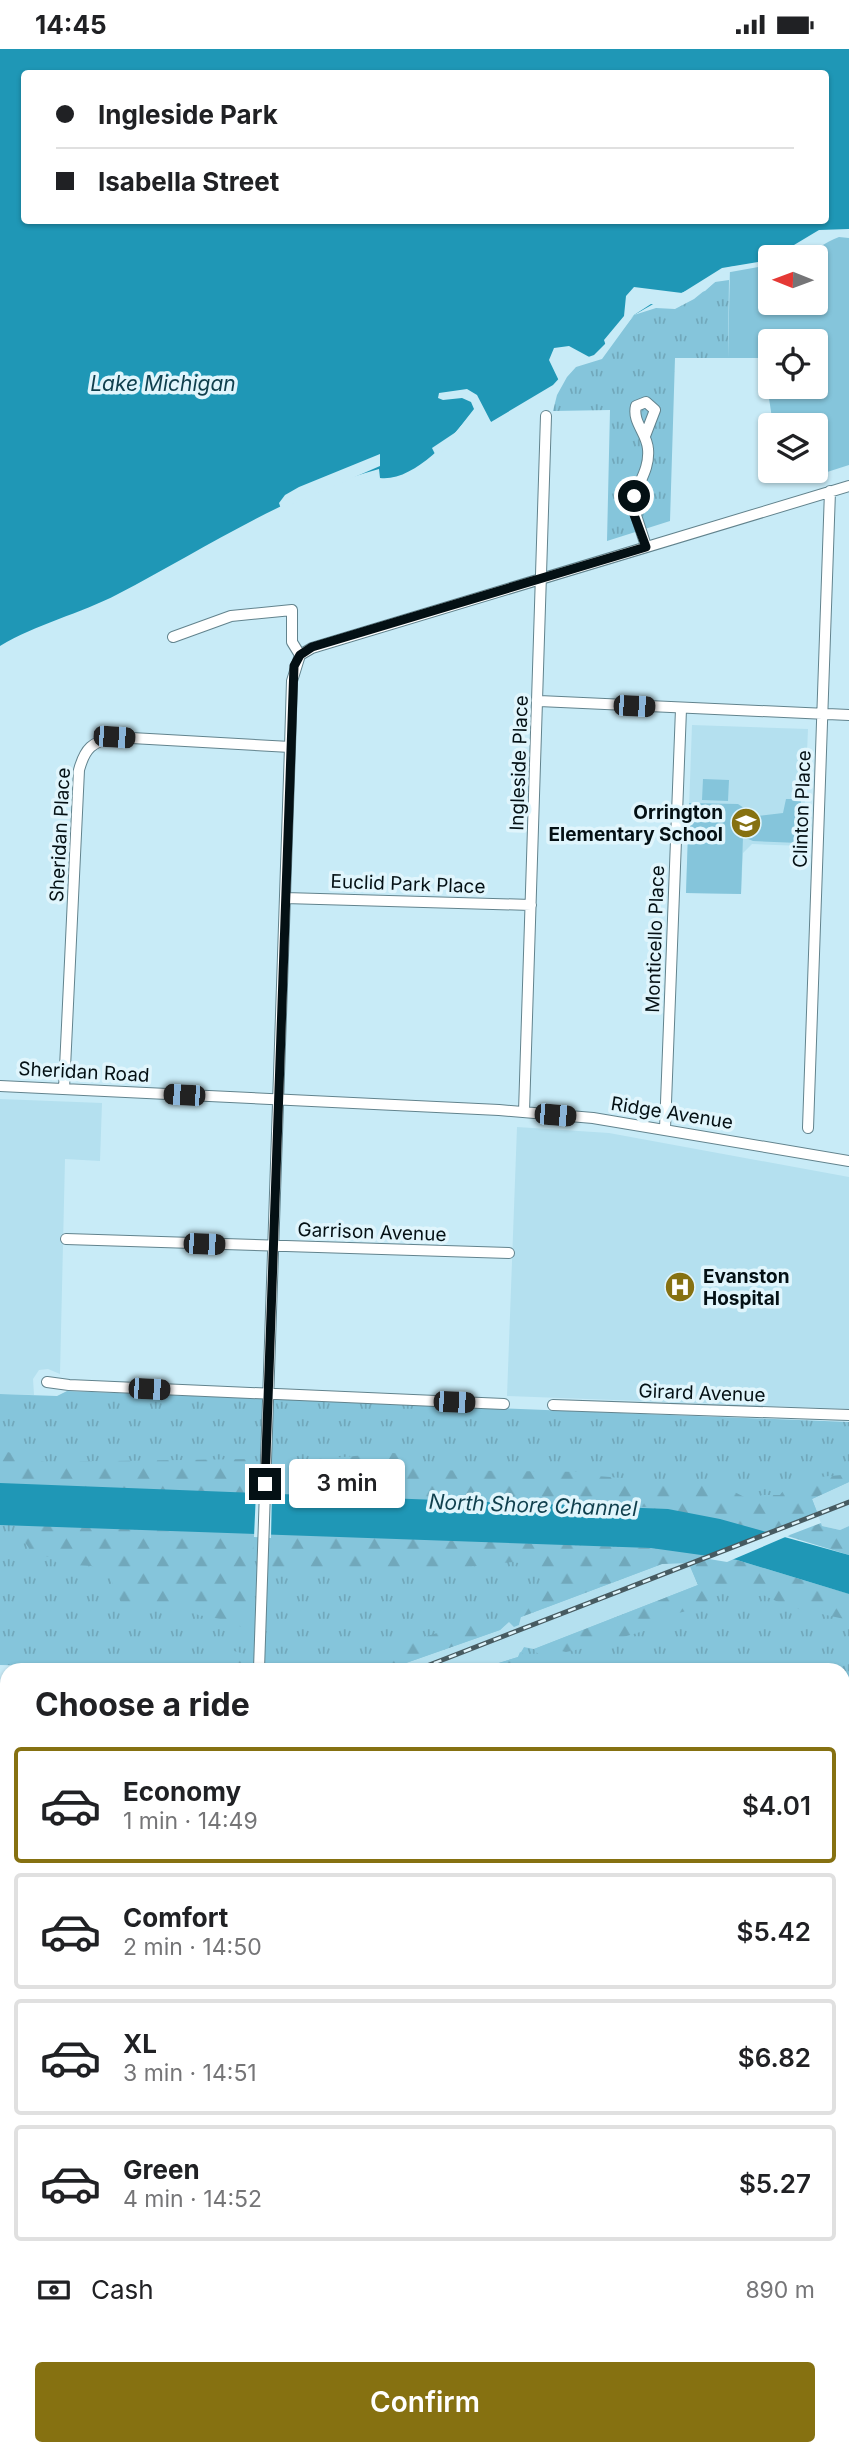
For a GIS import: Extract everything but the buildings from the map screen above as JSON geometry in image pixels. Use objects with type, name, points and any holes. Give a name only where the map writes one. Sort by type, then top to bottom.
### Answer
[{"type":"street","name":"Ingleside Place","points":[[524,1112],[546,416]]},
{"type":"street","points":[[645,436],[648,445],[646,468],[632,503],[646,547]]},
{"type":"street","points":[[259,1663],[292,681],[300,655],[312,647],[849,486]]},
{"type":"street","name":"Clinton Place","points":[[808,1128],[830,491]]},
{"type":"street","points":[[173,637],[231,617],[292,610],[292,642],[300,655]]},
{"type":"street","points":[[539,701],[849,715]]},
{"type":"street","name":"Monticello Place","points":[[666,1129],[681,709]]},
{"type":"street","name":"Sheridan Place","points":[[64,1089],[79,770],[84,751],[97,741],[114,737],[290,747]]},
{"type":"street","name":"Euclid Park Place","points":[[285,898],[531,905]]},
{"type":"street","name":"Sheridan Road","points":[[0,1086],[278,1099]]},
{"type":"street","name":"Ridge Avenue","points":[[278,1099],[524,1112],[666,1129],[849,1161]]},
{"type":"street","name":"Garrison Avenue","points":[[66,1238],[509,1253]]},
{"type":"street","points":[[47,1382],[504,1404]]},
{"type":"street","name":"Girard Avenue","points":[[553,1405],[849,1415]]},
{"type":"shaded area","name":"Orrington Elementary School","points":[[692,725],[808,729],[803,846],[752,844],[743,853],[741,894],[686,893]]},
{"type":"shaded area","points":[[0,1099],[102,1103],[100,1161],[65,1159],[60,1374],[48,1369],[39,1370],[33,1379],[34,1395],[0,1394]]},
{"type":"shaded area","name":"Evanston Hospital","points":[[517,1127],[609,1133],[849,1177],[849,1409],[507,1396]]},
{"type":"shaded area","points":[[849,1482],[849,1526],[840,1530],[822,1526],[812,1499]]},
{"type":"shaded area","points":[[688,1562],[699,1585],[534,1649],[524,1647],[518,1657],[498,1663],[406,1663],[500,1630],[509,1621],[519,1625],[521,1617],[662,1564]]},
{"type":"green space","points":[[839,237],[849,238],[849,465],[828,472],[828,413],[771,413],[769,399],[828,399],[828,329],[758,329],[758,358],[728,358],[730,267],[758,264],[758,315],[828,315],[828,245],[822,245]]},
{"type":"green space","points":[[729,280],[728,358],[675,358],[670,521],[607,541],[610,410],[553,411],[557,395],[576,367],[602,359],[634,315],[656,308],[675,309],[694,299],[715,282]]},
{"type":"green space","points":[[703,779],[729,780],[728,801],[702,800]]},
{"type":"green space","points":[[786,799],[801,799],[799,843],[753,841],[746,838],[745,827],[750,817],[783,813]]},
{"type":"green space","points":[[689,803],[738,804],[744,808],[741,894],[686,893]]},
{"type":"green space","points":[[67,1391],[849,1422],[849,1482],[812,1499],[817,1512],[711,1555],[849,1594],[849,1663],[498,1663],[518,1657],[524,1647],[534,1649],[698,1585],[688,1562],[662,1564],[521,1617],[519,1625],[514,1627],[509,1622],[500,1630],[406,1663],[0,1663],[0,1394],[57,1396]]},
{"type":"green space","points":[[0,1450],[45,1462],[249,1459],[256,1466],[255,1495],[0,1483]]},
{"type":"green space","points":[[391,1453],[418,1454],[418,1470],[588,1472],[597,1476],[723,1486],[750,1500],[762,1495],[780,1495],[793,1484],[812,1479],[849,1474],[849,1482],[812,1499],[817,1512],[766,1533],[720,1519],[648,1507],[272,1495],[273,1469],[282,1462]]},
{"type":"green space","points":[[821,1523],[822,1526],[840,1530],[849,1526],[849,1555],[787,1536]]},
{"type":"green space","points":[[22,1525],[254,1534],[250,1631],[226,1620],[198,1615],[182,1603],[171,1611],[122,1605],[108,1572],[91,1566],[58,1564],[50,1557],[34,1555],[24,1541]]},
{"type":"green space","points":[[271,1534],[651,1548],[737,1560],[849,1594],[849,1620],[789,1607],[759,1593],[725,1587],[701,1607],[675,1614],[661,1626],[589,1647],[566,1652],[552,1649],[538,1654],[534,1649],[698,1585],[689,1563],[662,1564],[521,1617],[516,1609],[535,1607],[545,1594],[549,1579],[546,1568],[513,1562],[386,1576],[379,1571],[272,1567]]},
{"type":"green space","points":[[505,1618],[509,1621],[500,1630],[406,1663],[372,1663],[396,1648],[453,1628]]},
{"type":"green space","points":[[230,1650],[249,1655],[249,1663],[213,1663],[223,1659]]},
{"type":"green space","points":[[520,1652],[525,1655],[526,1663],[498,1663],[518,1657]]},
{"type":"water","name":"Lake Michigan","points":[[0,49],[849,49],[849,229],[819,230],[794,245],[758,245],[758,264],[730,267],[689,290],[655,303],[634,315],[594,355],[574,362],[553,385],[491,422],[481,414],[470,415],[453,436],[418,466],[393,477],[380,478],[379,469],[311,493],[245,524],[118,594],[28,631],[0,646]]},
{"type":"water","name":"North Shore Channel","points":[[0,1483],[668,1509],[720,1519],[849,1555],[849,1594],[737,1560],[651,1548],[0,1525]]},
{"type":"pier","points":[[758,262],[758,267],[725,273],[705,291],[659,305],[651,304],[634,315],[607,349],[604,340],[624,316],[626,296],[634,287],[682,293],[722,268]]},
{"type":"pier","points":[[569,346],[593,359],[576,365],[560,383],[549,360],[554,348]]},
{"type":"pier","points":[[467,389],[477,395],[491,422],[488,424],[480,417],[471,418],[453,443],[436,456],[432,448],[456,432],[474,409],[471,402],[462,398],[443,400],[438,398],[439,393]]},
{"type":"pier","points":[[380,454],[380,466],[281,509],[279,503],[285,495],[299,487]]},
{"type":"pier","points":[[272,1491],[271,1538],[254,1537],[256,1492]]},
{"type":"pier","points":[[772,1530],[790,1535],[727,1562],[703,1558]]},
{"type":"railway","points":[[434,1663],[849,1502]]},
{"type":"place","name":"Orrington Elementary School","points":[[746,823]]},
{"type":"place","name":"Evanston Hospital","points":[[680,1287]]},
{"type":"route","points":[[265,1484],[294,666],[300,655],[312,647],[646,547],[633,512],[634,496]]}]
